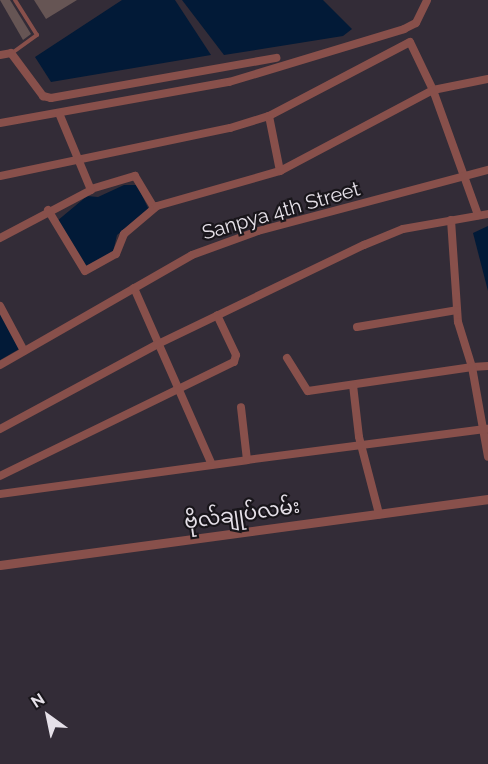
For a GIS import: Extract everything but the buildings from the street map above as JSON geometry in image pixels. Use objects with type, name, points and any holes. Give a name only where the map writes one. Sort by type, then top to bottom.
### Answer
[{"type":"street","points":[[0,123],[229,82],[404,29],[416,23],[427,0]]},
{"type":"street","points":[[404,29],[433,90],[478,215]]},
{"type":"street","points":[[0,176],[78,156],[197,135],[269,116],[410,42]]},
{"type":"street","points":[[0,55],[11,53],[43,96],[51,98],[276,58]]},
{"type":"street","points":[[48,210],[85,271],[116,254],[124,234],[154,208],[195,192],[280,171],[433,90],[488,79]]},
{"type":"street","points":[[59,113],[91,189]]},
{"type":"street","points":[[269,116],[280,171]]},
{"type":"street","name":"Sanpya 4th Street","points":[[0,365],[192,255],[258,231],[488,170]]},
{"type":"street","points":[[0,238],[48,210],[91,189],[135,176],[154,208]]},
{"type":"street","points":[[0,429],[160,343],[363,245],[403,229],[488,214]]},
{"type":"street","points":[[451,220],[457,310],[486,429],[488,457]]},
{"type":"street","points":[[134,288],[212,465]]},
{"type":"street","points":[[0,306],[24,351]]},
{"type":"street","points":[[357,327],[457,310]]},
{"type":"street","points":[[0,476],[237,359],[217,315]]},
{"type":"street","points":[[287,358],[308,391],[488,366]]},
{"type":"street","points":[[353,385],[361,444],[379,514]]},
{"type":"street","points":[[241,406],[247,460]]},
{"type":"street","points":[[0,494],[486,429]]},
{"type":"street","name":"ဗိုလ်ချုပ်လမ်း","points":[[0,565],[488,499]]},
{"type":"lane","points":[[11,53],[37,35],[15,0]]},
{"type":"water","points":[[122,0],[175,0],[211,55],[51,82],[35,57]]},
{"type":"water","points":[[182,0],[323,0],[352,29],[343,36],[224,55]]},
{"type":"water","points":[[124,185],[137,185],[149,210],[117,235],[113,252],[85,267],[57,221],[87,196],[98,197]]},
{"type":"water","points":[[488,226],[488,291],[473,233]]},
{"type":"water","points":[[0,311],[19,349],[0,360]]}]
